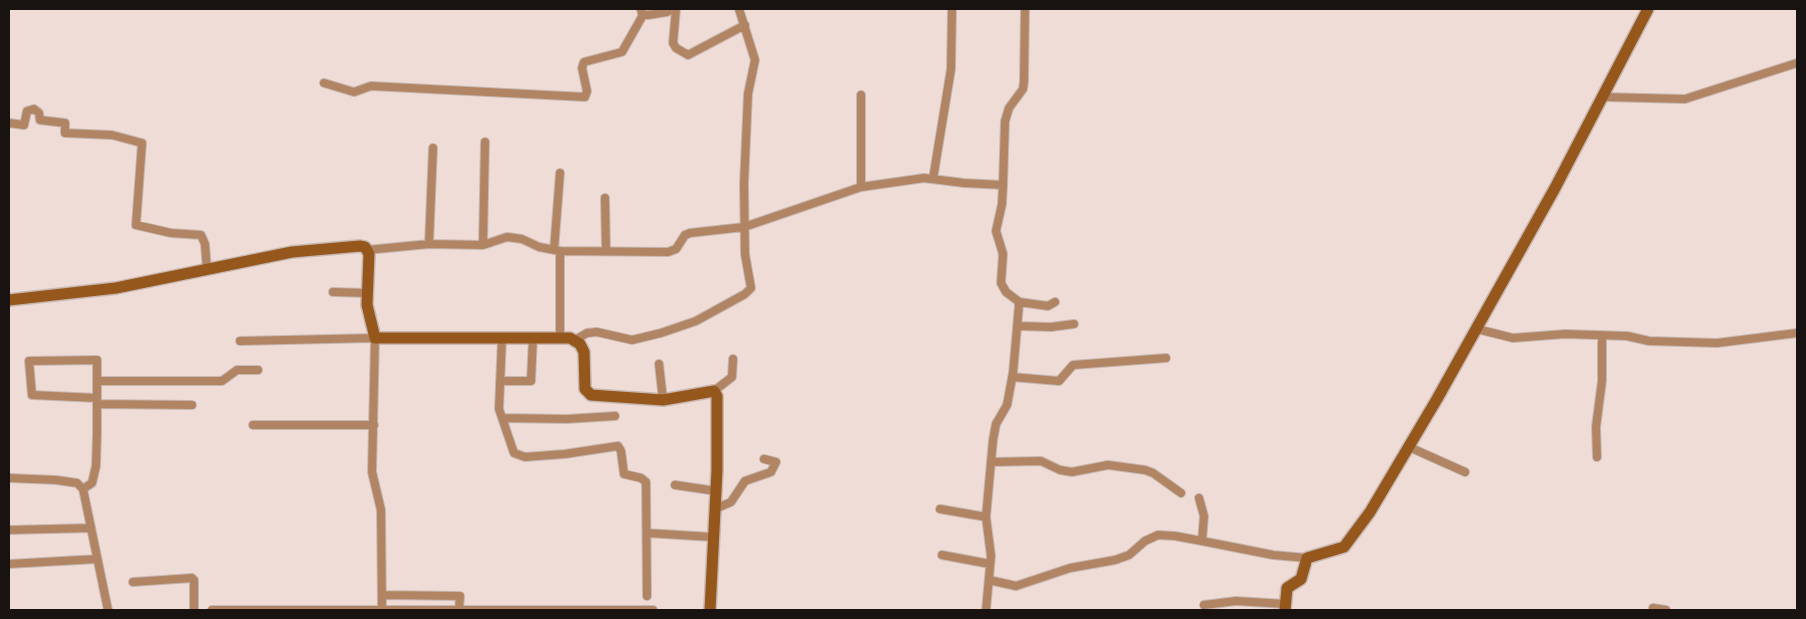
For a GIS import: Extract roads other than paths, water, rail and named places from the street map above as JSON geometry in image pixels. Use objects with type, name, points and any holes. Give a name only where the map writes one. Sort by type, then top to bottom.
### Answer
[{"type":"street","points":[[324,84],[354,92],[371,86],[585,97],[587,91],[582,68],[584,62],[622,52],[642,12],[667,12],[674,9],[673,43],[676,48],[688,55],[745,25]]},
{"type":"street","points":[[240,341],[533,337],[560,337],[575,340],[587,333],[597,332],[623,338],[640,338],[696,322],[745,294],[751,286],[745,254],[744,227],[748,94],[755,60],[740,9]]},
{"type":"street","points":[[933,179],[951,69],[952,9]]},
{"type":"street","points":[[1025,9],[1023,89],[1012,102],[1005,122],[1002,204],[996,232],[1003,254],[1001,283],[1006,292],[1019,302],[1048,306],[1055,302]]},
{"type":"street","points":[[989,580],[1016,586],[1056,572],[1115,560],[1129,555],[1145,541],[1158,535],[1175,536],[1273,555],[1307,558],[1341,549],[1348,544],[1409,447],[1476,329],[1603,97],[1648,9]]},
{"type":"street","points":[[1603,97],[1686,99],[1797,63]]},
{"type":"street","points":[[860,187],[861,96]]},
{"type":"street","points":[[9,123],[24,125],[27,111],[34,109],[39,113],[40,120],[65,123],[66,133],[112,135],[142,143],[136,225],[171,234],[201,235],[205,244],[207,270]]},
{"type":"street","points":[[483,245],[485,142]]},
{"type":"street","points":[[429,244],[433,148]]},
{"type":"street","points":[[560,173],[557,250],[560,337]]},
{"type":"street","points":[[9,300],[116,288],[292,252],[360,246],[367,250],[429,244],[483,245],[514,237],[539,247],[557,250],[672,252],[679,247],[685,235],[690,233],[744,227],[860,187],[913,178],[1003,185]]},
{"type":"street","points":[[605,198],[606,250]]},
{"type":"street","points":[[367,250],[369,318],[375,338],[372,472],[381,510],[382,609]]},
{"type":"street","points":[[333,292],[367,293]]},
{"type":"street","points":[[986,610],[990,545],[986,517],[994,432],[1006,405],[1012,377],[1019,302]]},
{"type":"street","points":[[1017,326],[1050,327],[1074,324]]},
{"type":"street","points":[[1476,329],[1513,338],[1565,334],[1602,337],[1627,336],[1649,341],[1717,343],[1797,333]]},
{"type":"street","points":[[500,381],[531,380],[533,337]]},
{"type":"street","points":[[1597,457],[1596,426],[1602,381],[1602,337]]},
{"type":"street","points":[[502,338],[499,408],[513,450],[519,456],[565,454],[619,447],[624,474],[641,478],[646,482],[648,533],[646,596]]},
{"type":"street","points":[[575,340],[584,352],[585,389],[588,394],[594,396],[663,400],[714,392],[732,377],[733,359]]},
{"type":"street","points":[[1012,377],[1059,381],[1072,365],[1166,358]]},
{"type":"street","points":[[86,487],[93,480],[96,466],[97,401],[97,360],[29,362],[32,395],[97,401],[192,405]]},
{"type":"street","points":[[659,364],[663,400]]},
{"type":"street","points":[[97,380],[222,381],[237,370],[258,370]]},
{"type":"street","points":[[710,610],[712,537],[716,491],[717,396],[714,392]]},
{"type":"street","points":[[502,418],[567,419],[615,416]]},
{"type":"street","points":[[253,425],[374,425]]},
{"type":"street","points":[[1409,447],[1465,472]]},
{"type":"street","points":[[715,510],[731,502],[745,481],[771,472],[776,462],[764,460]]},
{"type":"street","points":[[992,462],[1041,461],[1060,470],[1072,472],[1108,465],[1145,470],[1158,476],[1181,492]]},
{"type":"street","points":[[9,478],[56,480],[76,483],[86,487]]},
{"type":"street","points":[[675,485],[716,491]]},
{"type":"street","points":[[86,487],[91,528],[108,610]]},
{"type":"street","points":[[1199,498],[1204,516],[1202,541]]},
{"type":"street","points":[[940,509],[986,517]]},
{"type":"street","points":[[9,530],[91,528]]},
{"type":"street","points":[[648,533],[712,537]]},
{"type":"street","points":[[942,555],[990,564]]},
{"type":"street","points":[[1204,605],[1236,601],[1285,607],[1287,588],[1301,579],[1307,558]]},
{"type":"street","points":[[9,564],[97,559]]},
{"type":"street","points":[[133,582],[192,578],[194,580],[194,610]]},
{"type":"street","points":[[383,595],[460,596],[459,610]]},
{"type":"street","points":[[1653,608],[1666,610]]},
{"type":"street","points":[[212,610],[653,610]]}]
